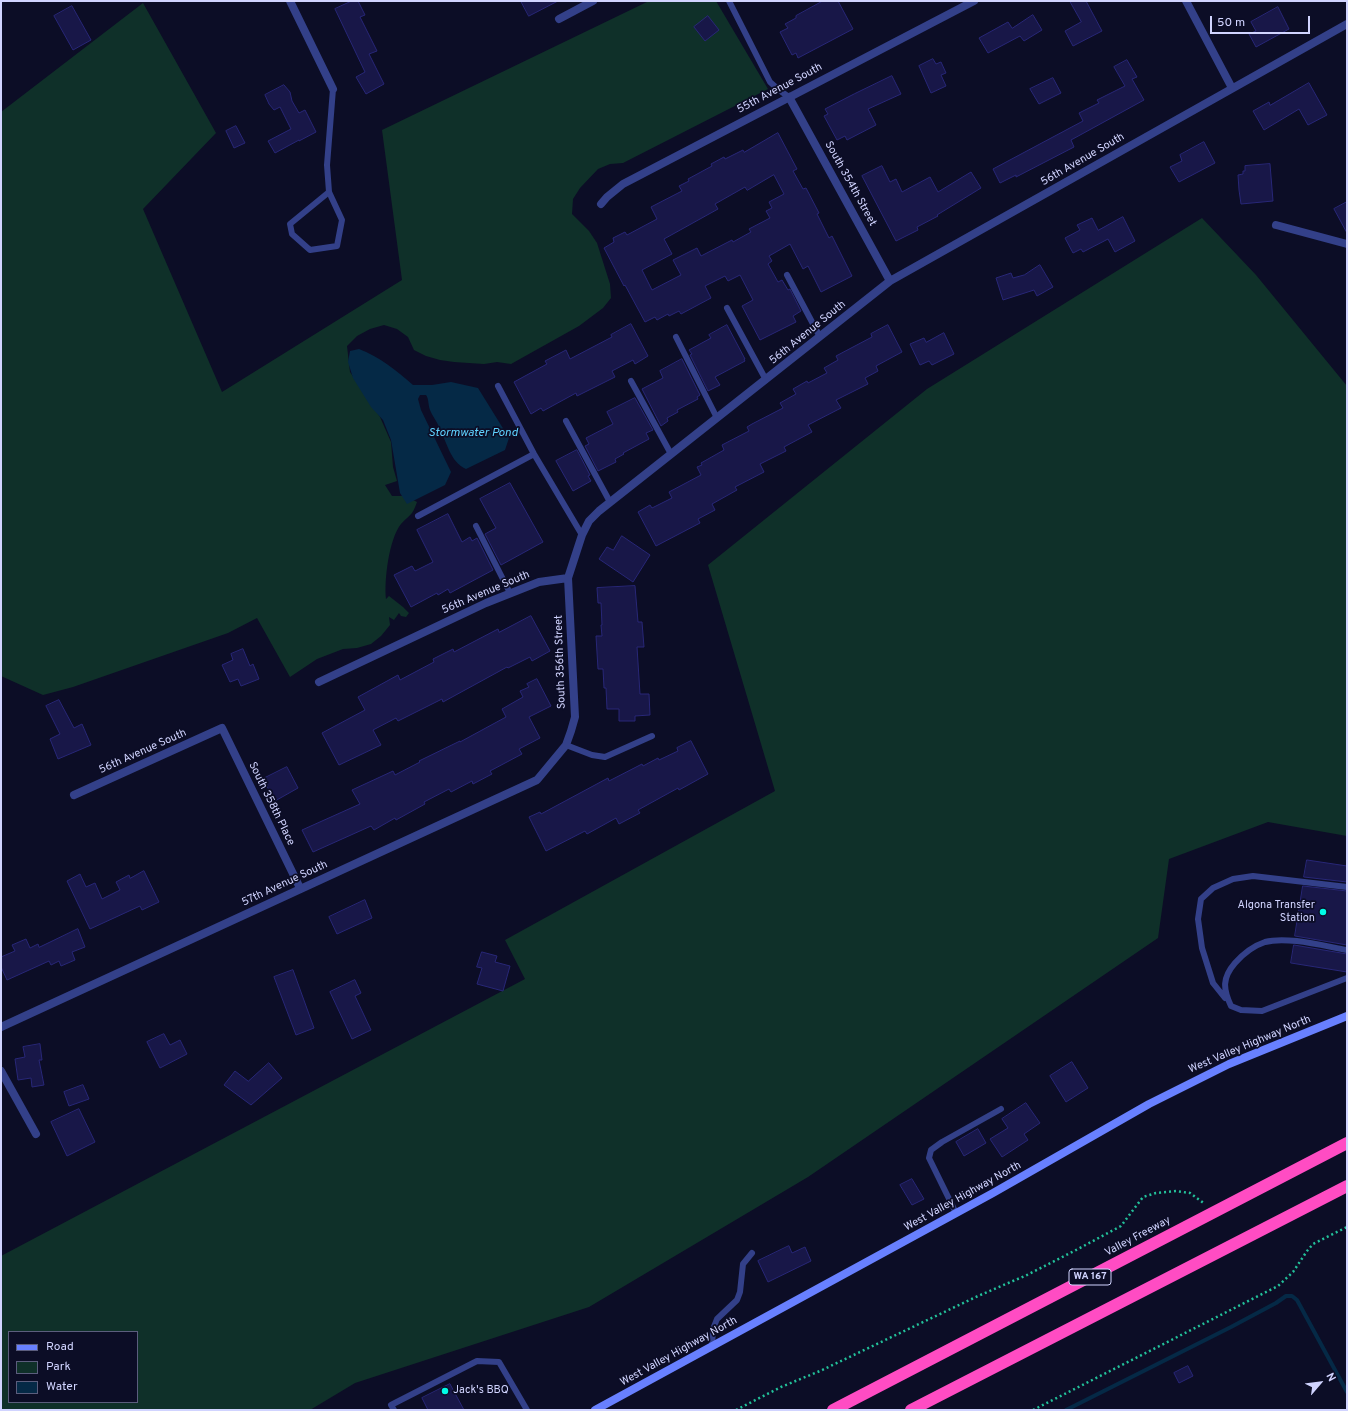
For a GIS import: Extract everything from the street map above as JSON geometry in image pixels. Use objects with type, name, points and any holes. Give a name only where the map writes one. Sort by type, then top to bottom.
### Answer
[{"type":"highway","name":"Valley Freeway","points":[[833,1410],[1215,1211],[1301,1168],[1347,1142]]},
{"type":"highway","points":[[911,1410],[1347,1186]]},
{"type":"main road","name":"West Valley Highway North","points":[[595,1410],[956,1214],[1156,1100],[1229,1064],[1347,1016]]},
{"type":"street","points":[[290,1],[333,89]]},
{"type":"street","points":[[559,19],[593,1]]},
{"type":"street","name":"55th Avenue South","points":[[601,204],[623,184],[974,1]]},
{"type":"street","points":[[1186,1],[1232,88]]},
{"type":"street","name":"56th Avenue South","points":[[319,682],[486,603],[539,582],[568,578],[582,535],[589,521],[610,502],[820,338],[890,281],[1347,24]]},
{"type":"street","name":"South 354th Street","points":[[789,97],[890,281]]},
{"type":"street","points":[[1276,225],[1347,244]]},
{"type":"street","name":"South 356th Street","points":[[566,745],[574,717],[568,578]]},
{"type":"street","name":"56th Avenue South","points":[[74,795],[222,728]]},
{"type":"street","name":"South 358th Place","points":[[222,728],[300,888]]},
{"type":"street","name":"57th Avenue South","points":[[1,1027],[537,780],[566,745]]},
{"type":"street","points":[[1,1070],[36,1134]]},
{"type":"lane","points":[[729,1],[770,82],[789,97]]},
{"type":"lane","points":[[329,192],[290,224],[292,234],[310,250],[337,246],[342,220],[329,192],[327,164],[333,89]]},
{"type":"lane","points":[[787,275],[820,338]]},
{"type":"lane","points":[[727,308],[766,380]]},
{"type":"lane","points":[[676,337],[717,418]]},
{"type":"lane","points":[[630,381],[671,454]]},
{"type":"lane","points":[[498,386],[534,454],[582,535]]},
{"type":"lane","points":[[566,421],[610,502]]},
{"type":"lane","points":[[418,516],[534,454]]},
{"type":"lane","points":[[476,526],[510,593]]},
{"type":"lane","points":[[566,745],[592,755],[605,757],[652,736]]},
{"type":"lane","points":[[1347,887],[1254,876],[1233,879],[1213,888],[1201,900],[1198,919],[1202,948],[1213,983],[1231,1006],[1241,1010],[1262,1011],[1347,978]]},
{"type":"lane","points":[[1231,1006],[1225,992],[1226,978],[1231,968],[1246,952],[1264,943],[1294,941],[1347,950]]},
{"type":"lane","points":[[956,1214],[928,1158],[931,1150],[942,1142],[1002,1109]]},
{"type":"lane","points":[[712,1346],[713,1329],[717,1319],[737,1300],[740,1292],[743,1264],[752,1253]]},
{"type":"lane","points":[[394,1410],[391,1405],[477,1361],[499,1362],[527,1410]]},
{"type":"path","points":[[736,1410],[780,1387],[820,1371],[1078,1250],[1121,1226],[1143,1197],[1156,1193],[1176,1191],[1190,1193],[1215,1211]]},
{"type":"path","points":[[1033,1410],[1278,1286],[1293,1272],[1313,1244],[1347,1227]]},
{"type":"green space","points":[[649,1],[716,1],[768,89],[623,163],[610,164],[598,169],[580,188],[573,199],[572,214],[589,231],[597,243],[610,284],[611,298],[603,308],[579,326],[511,364],[497,362],[484,364],[454,362],[426,356],[414,350],[408,337],[397,329],[384,325],[370,329],[357,336],[347,346],[350,372],[380,417],[391,442],[393,467],[397,481],[385,485],[392,496],[405,496],[417,502],[412,513],[402,523],[393,539],[388,560],[386,599],[389,596],[403,607],[409,613],[406,617],[401,616],[399,613],[394,620],[389,617],[390,625],[381,636],[371,644],[357,648],[343,649],[317,659],[290,677],[257,618],[228,633],[73,687],[43,695],[1,676],[1,112],[143,3],[216,133],[143,209],[222,392],[402,280],[382,130]]},
{"type":"green space","points":[[1202,218],[1256,275],[1347,386],[1347,836],[1268,822],[1169,859],[1158,938],[808,1177],[589,1307],[355,1383],[310,1410],[1,1410],[1,1256],[525,979],[505,940],[775,791],[708,565],[927,389]]},
{"type":"water","name":"Stormwater Pond","points":[[359,349],[388,364],[413,385],[432,385],[451,382],[478,388],[509,438],[505,450],[466,469],[461,466],[456,462],[450,451],[429,408],[426,395],[420,395],[418,399],[421,410],[451,472],[445,485],[407,504],[400,493],[391,440],[383,420],[371,407],[353,378],[348,362],[350,351]]},
{"type":"building","points":[[352,1],[358,1],[365,15],[360,17],[377,51],[369,54],[384,84],[366,94],[356,77],[365,72],[335,9]]},
{"type":"building","points":[[521,1],[558,1],[529,16]]},
{"type":"building","points":[[823,1],[838,1],[853,29],[798,58],[796,53],[792,55],[780,32],[788,28],[785,24],[796,18],[796,16]]},
{"type":"building","points":[[1070,1],[1086,1],[1102,31],[1073,46],[1065,31],[1081,22]]},
{"type":"building","points":[[72,6],[91,40],[73,50],[54,16]]},
{"type":"building","points":[[1278,7],[1289,29],[1256,47],[1249,34],[1256,31],[1251,22]]},
{"type":"building","points":[[1033,15],[1042,30],[1024,41],[1020,36],[988,53],[979,38],[1008,22],[1012,28]]},
{"type":"building","points":[[708,16],[719,30],[705,41],[694,27]]},
{"type":"building","points":[[933,59],[936,64],[941,62],[946,73],[941,75],[946,86],[931,93],[919,66]]},
{"type":"building","points":[[1127,60],[1137,77],[1132,79],[1144,100],[1071,140],[1074,147],[1016,177],[1016,175],[1000,183],[993,169],[1083,121],[1079,113],[1099,103],[1097,100],[1125,86],[1114,67]]},
{"type":"building","points":[[892,76],[901,94],[868,109],[876,125],[847,140],[845,136],[837,140],[824,116],[828,114],[825,109]]},
{"type":"building","points":[[1053,78],[1061,93],[1039,104],[1030,89]]},
{"type":"building","points":[[1309,83],[1327,115],[1308,125],[1299,109],[1264,130],[1253,111],[1269,102],[1270,105]]},
{"type":"building","points":[[284,85],[290,92],[292,101],[299,113],[305,110],[316,132],[275,153],[268,141],[291,129],[280,107],[274,110],[269,104],[265,95]]},
{"type":"building","points":[[236,126],[245,143],[234,148],[226,131]]},
{"type":"building","points":[[778,133],[797,169],[793,171],[803,189],[806,188],[819,213],[817,214],[829,238],[832,236],[852,276],[821,292],[808,266],[803,269],[790,244],[769,256],[772,261],[768,264],[778,282],[782,280],[788,290],[790,289],[801,311],[793,316],[796,322],[760,340],[742,306],[753,300],[740,275],[728,281],[725,276],[705,286],[711,298],[681,314],[679,311],[669,316],[668,314],[657,320],[655,317],[645,322],[604,248],[614,242],[613,238],[625,232],[627,235],[657,219],[651,207],[682,191],[679,186],[689,181],[688,179],[712,166],[711,164],[724,157],[725,159],[743,150],[744,152]],"holes":[[[774,175],[784,194],[769,202],[772,208],[766,211],[770,218],[749,229],[751,232],[733,242],[732,240],[701,256],[697,248],[673,260],[681,275],[652,290],[642,270],[672,254],[664,239],[718,209],[715,204],[745,187],[747,190]]]},
{"type":"building","points":[[1204,142],[1215,163],[1179,182],[1170,167],[1182,161],[1180,155]]},
{"type":"building","points":[[1270,164],[1273,201],[1241,204],[1238,175],[1243,174],[1243,171],[1245,171],[1245,166]]},
{"type":"building","points":[[882,166],[890,182],[896,179],[902,192],[930,177],[938,192],[971,172],[981,188],[937,215],[938,216],[917,227],[918,230],[896,241],[862,176]]},
{"type":"building","points":[[1347,202],[1347,233],[1334,209]]},
{"type":"building","points":[[1123,217],[1135,241],[1115,252],[1108,239],[1083,252],[1081,249],[1073,253],[1065,238],[1080,230],[1077,225],[1092,218],[1098,230]]},
{"type":"building","points":[[1040,265],[1053,287],[1037,296],[1034,290],[1003,300],[996,278],[1011,273],[1013,278],[1024,275]]},
{"type":"building","points":[[631,324],[648,356],[635,364],[633,360],[612,371],[615,377],[577,396],[576,393],[543,411],[541,408],[531,414],[514,382],[547,364],[545,361],[566,350],[570,359],[612,337],[611,335]]},
{"type":"building","points":[[727,325],[745,361],[715,377],[720,385],[708,391],[689,350],[711,338],[709,335]]},
{"type":"building","points":[[888,325],[902,352],[876,366],[878,371],[865,378],[868,384],[836,400],[841,408],[808,425],[812,432],[784,447],[786,451],[760,464],[764,472],[735,487],[737,490],[712,504],[715,510],[698,519],[700,523],[656,546],[638,512],[650,505],[652,508],[672,498],[669,492],[701,475],[697,467],[702,465],[701,463],[724,450],[722,445],[749,431],[747,427],[783,408],[780,403],[796,394],[793,389],[807,381],[808,383],[827,373],[824,368],[838,360],[836,356],[872,337],[871,334]]},
{"type":"building","points":[[944,333],[954,354],[932,365],[929,361],[920,365],[910,344],[924,338],[926,342]]},
{"type":"building","points":[[682,359],[700,395],[697,397],[698,399],[677,410],[678,412],[667,418],[668,421],[661,426],[642,389],[663,378],[660,371]]},
{"type":"building","points":[[635,398],[653,430],[646,433],[649,439],[623,453],[624,454],[615,459],[616,462],[598,471],[585,446],[589,444],[586,438],[613,424],[607,412]]},
{"type":"building","points":[[577,450],[590,475],[588,476],[591,481],[573,491],[556,461]]},
{"type":"building","points":[[510,483],[543,542],[501,565],[485,534],[496,528],[480,499]]},
{"type":"building","points":[[448,514],[462,542],[470,537],[472,541],[477,538],[493,570],[450,593],[448,589],[438,595],[437,593],[411,607],[394,575],[412,566],[415,571],[433,562],[417,530]]},
{"type":"building","points":[[622,536],[650,555],[633,582],[599,559],[607,547],[613,550]]},
{"type":"building","points":[[635,586],[638,622],[642,622],[644,647],[637,647],[640,694],[649,694],[650,715],[635,716],[635,721],[619,721],[619,709],[607,709],[603,669],[598,669],[596,636],[602,636],[602,625],[601,603],[598,603],[597,588]]},
{"type":"building","points":[[531,616],[550,651],[532,661],[530,657],[508,668],[507,667],[443,702],[442,699],[398,721],[396,718],[373,730],[381,745],[339,765],[322,733],[365,710],[358,697],[398,675],[400,680],[434,662],[433,659],[453,649],[454,652],[498,629],[499,632]]},
{"type":"building","points":[[243,649],[250,666],[253,664],[259,679],[241,686],[238,679],[230,682],[222,665],[233,660],[231,654]]},
{"type":"building","points":[[537,679],[551,706],[529,717],[540,738],[519,749],[522,754],[490,771],[492,774],[473,784],[472,781],[451,792],[449,789],[424,802],[425,804],[396,820],[395,818],[374,830],[371,826],[313,852],[302,830],[360,804],[352,790],[393,771],[395,775],[420,762],[419,761],[460,742],[506,717],[502,709],[523,697],[520,691],[529,687],[527,684]]},
{"type":"building","points":[[59,700],[74,728],[82,724],[91,745],[58,759],[50,739],[60,734],[46,706]]},
{"type":"building","points":[[691,741],[708,774],[679,790],[678,788],[638,810],[640,813],[619,824],[616,818],[587,834],[585,831],[546,851],[529,817],[540,812],[541,814],[608,778],[609,781],[642,764],[643,766],[658,758],[659,760],[678,751],[677,748]]},
{"type":"building","points":[[287,767],[298,788],[275,801],[263,779]]},
{"type":"building","points":[[1307,860],[1347,866],[1347,882],[1304,877]]},
{"type":"building","points":[[144,871],[159,902],[142,910],[140,906],[90,929],[67,881],[80,874],[86,887],[95,883],[102,899],[120,890],[116,882],[129,875],[130,878]]},
{"type":"building","points":[[1303,886],[1347,891],[1347,945],[1295,936]]},
{"type":"building","points":[[365,900],[372,918],[337,934],[329,917]]},
{"type":"building","points":[[78,929],[85,947],[72,952],[75,960],[61,966],[59,961],[51,965],[49,961],[7,980],[1,967],[1,957],[15,951],[12,945],[26,939],[30,948],[38,944],[39,947]]},
{"type":"building","points":[[1294,945],[1347,954],[1347,972],[1291,963]]},
{"type":"building","points":[[482,952],[497,956],[495,962],[510,966],[503,991],[477,984],[482,968],[477,967]]},
{"type":"building","points":[[293,970],[314,1028],[296,1035],[274,977]]},
{"type":"building","points":[[355,980],[361,993],[355,996],[371,1030],[352,1039],[330,992]]},
{"type":"building","points":[[164,1034],[170,1045],[180,1040],[187,1054],[160,1068],[147,1042]]},
{"type":"building","points":[[40,1044],[42,1060],[39,1060],[44,1085],[32,1087],[31,1078],[18,1080],[15,1059],[25,1057],[23,1047]]},
{"type":"building","points":[[1072,1062],[1088,1088],[1066,1102],[1050,1076]]},
{"type":"building","points":[[269,1063],[282,1078],[251,1105],[224,1085],[235,1071],[248,1081]]},
{"type":"building","points":[[83,1085],[89,1099],[69,1106],[64,1092]]},
{"type":"building","points":[[1026,1103],[1040,1123],[1024,1134],[1028,1140],[1002,1157],[990,1139],[1008,1128],[1002,1119]]},
{"type":"building","points":[[79,1109],[95,1142],[67,1156],[51,1122]]},
{"type":"building","points":[[978,1129],[986,1143],[964,1156],[956,1142]]},
{"type":"building","points":[[912,1179],[924,1199],[912,1205],[900,1185]]},
{"type":"building","points":[[789,1246],[792,1253],[805,1247],[811,1261],[768,1282],[758,1261]]},
{"type":"building","points":[[1188,1366],[1193,1376],[1179,1383],[1174,1373]]},
{"type":"building","name":"Jack's BBQ","points":[[450,1384],[464,1410],[428,1410],[422,1398]]},
{"type":"waterway","points":[[1066,1410],[1231,1327],[1286,1296],[1292,1296],[1297,1300],[1347,1392]]},
{"type":"place","name":"Algona Transfer Station","points":[[1323,912]]},
{"type":"place","name":"Jack's BBQ","points":[[445,1391]]}]
